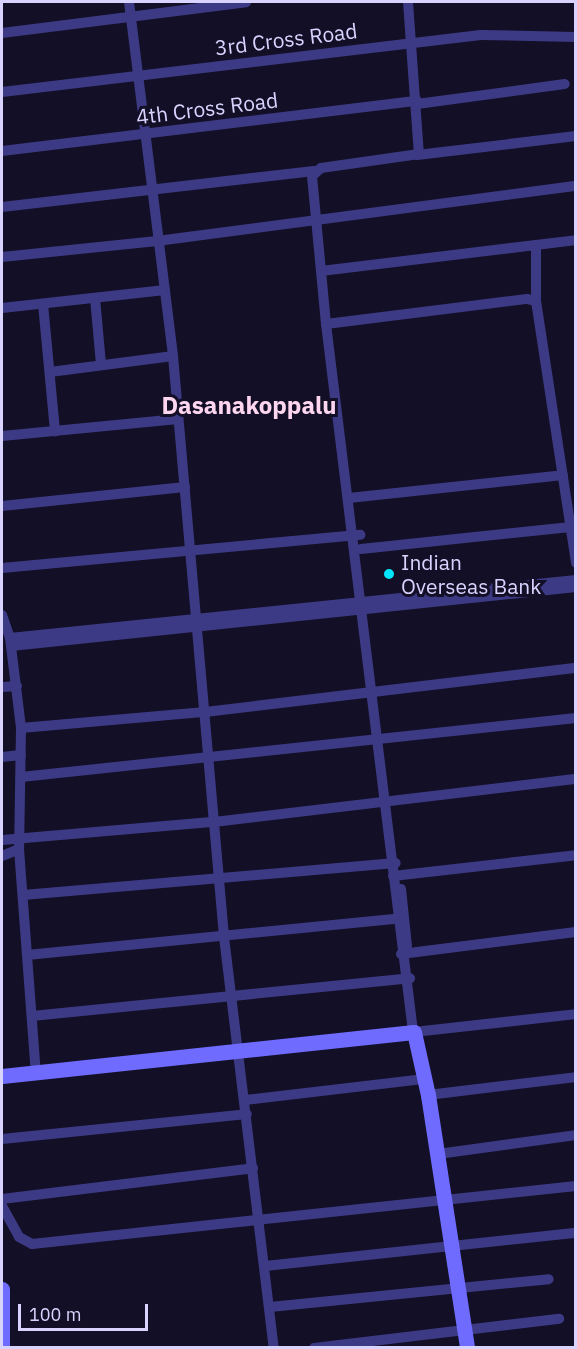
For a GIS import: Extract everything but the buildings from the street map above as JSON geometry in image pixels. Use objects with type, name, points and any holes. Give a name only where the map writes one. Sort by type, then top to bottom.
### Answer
[{"type":"street","points":[[129,2],[140,75],[173,356],[224,937],[274,1347]]},
{"type":"street","points":[[2,33],[246,2]]},
{"type":"street","points":[[408,2],[417,102],[417,155]]},
{"type":"street","name":"3rd Cross Road","points":[[2,92],[481,35],[576,37]]},
{"type":"street","name":"4th Cross Road","points":[[2,151],[566,84]]},
{"type":"street","points":[[2,207],[314,172],[417,155],[576,136]]},
{"type":"street","points":[[314,172],[329,323],[389,799],[413,1029],[428,1095],[446,1199],[468,1347]]},
{"type":"street","points":[[2,257],[320,221],[576,186]]},
{"type":"street","points":[[324,271],[576,240]]},
{"type":"street","points":[[536,245],[536,301],[576,563]]},
{"type":"street","points":[[2,308],[165,290]]},
{"type":"street","points":[[95,298],[101,364]]},
{"type":"street","points":[[329,323],[527,299],[536,301]]},
{"type":"street","points":[[44,304],[55,431]]},
{"type":"street","points":[[50,372],[173,356]]},
{"type":"street","points":[[2,436],[178,419]]},
{"type":"street","points":[[352,498],[563,475]]},
{"type":"street","points":[[2,506],[185,487]]},
{"type":"street","points":[[361,549],[571,527]]},
{"type":"street","points":[[2,568],[356,535]]},
{"type":"street","points":[[356,535],[361,549],[366,607]]},
{"type":"street","points":[[366,607],[576,580]]},
{"type":"street","points":[[10,642],[576,587]]},
{"type":"street","points":[[3,622],[10,642],[21,728],[19,844],[36,1073]]},
{"type":"street","points":[[21,728],[205,711],[576,668]]},
{"type":"street","points":[[2,687],[17,686]]},
{"type":"street","points":[[21,777],[576,718]]},
{"type":"street","points":[[2,757],[21,755]]},
{"type":"street","points":[[2,840],[19,844],[389,799],[576,779]]},
{"type":"street","points":[[2,856],[19,844]]},
{"type":"street","points":[[396,876],[576,855]]},
{"type":"street","points":[[23,895],[394,863]]},
{"type":"street","points":[[27,955],[400,918]]},
{"type":"street","points":[[405,953],[576,932]]},
{"type":"street","points":[[32,1016],[407,978]]},
{"type":"street","points":[[2,1076],[238,1052],[413,1029],[576,1014]]},
{"type":"street","points":[[428,1095],[576,1077]]},
{"type":"street","points":[[245,1100],[423,1079]]},
{"type":"street","points":[[2,1139],[247,1114]]},
{"type":"street","points":[[438,1154],[576,1135]]},
{"type":"street","points":[[2,1199],[253,1168]]},
{"type":"street","points":[[2,1206],[19,1237],[32,1244],[576,1185]]},
{"type":"street","points":[[265,1266],[453,1244],[576,1233]]},
{"type":"street","points":[[270,1307],[549,1279]]},
{"type":"street","points":[[2,1289],[2,1347]]},
{"type":"street","points":[[314,1347],[559,1319]]},
{"type":"place","name":"Indian Overseas Bank","points":[[389,574]]},
{"type":"district","name":"Dasanakoppalu","points":[[249,406]]}]
